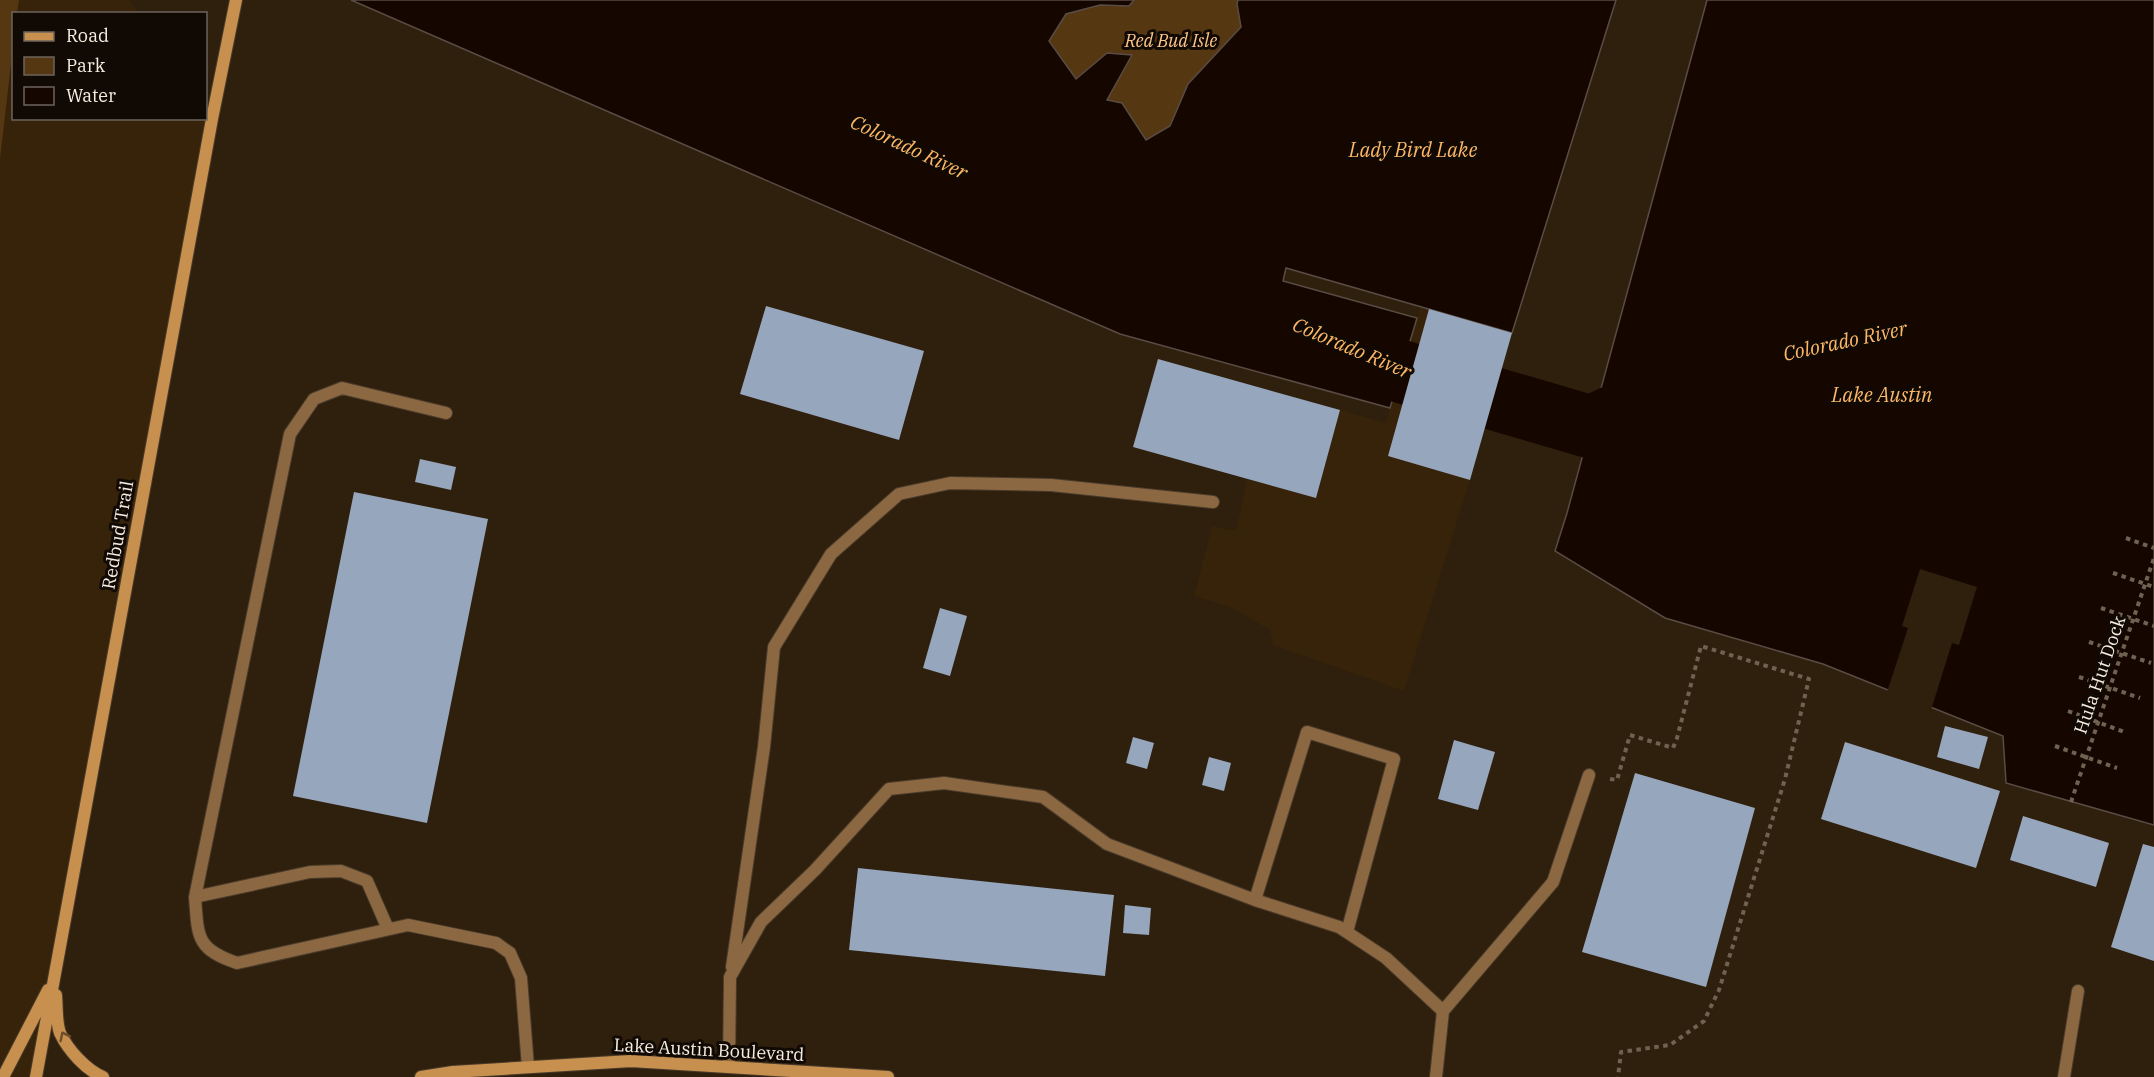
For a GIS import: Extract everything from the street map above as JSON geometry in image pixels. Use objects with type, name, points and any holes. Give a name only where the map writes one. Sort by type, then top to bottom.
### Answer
[{"type":"street","name":"Redbud Trail","points":[[36,1077],[236,0]]},
{"type":"street","points":[[3,1077],[54,978]]},
{"type":"street","points":[[54,978],[60,1031],[72,1052],[103,1077]]},
{"type":"street","name":"Lake Austin Boulevard","points":[[421,1077],[453,1072],[631,1061],[888,1077]]},
{"type":"lane","points":[[446,413],[342,388],[314,399],[290,434],[195,897],[198,936],[216,956],[237,963],[408,925],[496,943],[510,953],[521,978],[528,1067]]},
{"type":"lane","points":[[729,1067],[730,977],[764,747],[774,647],[831,554],[899,494],[950,483],[1051,485],[1213,502]]},
{"type":"lane","points":[[1255,900],[1307,732],[1394,759],[1347,932]]},
{"type":"lane","points":[[1436,1077],[1443,1011],[1553,882],[1589,775]]},
{"type":"lane","points":[[730,977],[761,922],[815,870],[889,789],[944,783],[1043,797],[1107,844],[1255,900],[1339,927],[1386,958],[1443,1011]]},
{"type":"lane","points":[[195,897],[310,872],[340,871],[367,881],[388,929]]},
{"type":"lane","points":[[2064,1077],[2078,991]]},
{"type":"path","points":[[2126,538],[2154,548]]},
{"type":"path","name":"Hula Hut Dock","points":[[2071,802],[2154,558]]},
{"type":"path","points":[[2113,573],[2154,587]]},
{"type":"path","points":[[2101,608],[2154,626]]},
{"type":"path","points":[[2089,642],[2151,663]]},
{"type":"path","points":[[1589,775],[1617,780],[1630,735],[1673,748],[1701,646],[1809,679],[1785,779],[1719,990],[1704,1021],[1670,1045],[1621,1052],[1617,1077]]},
{"type":"path","points":[[2079,677],[2140,698]]},
{"type":"path","points":[[2068,711],[2127,733]]},
{"type":"path","points":[[2055,746],[2117,768]]},
{"type":"shaded area","points":[[0,0],[129,0],[138,12],[12,12],[12,120],[207,120],[207,112],[212,119],[36,1077],[0,1077]]},
{"type":"shaded area","points":[[1420,307],[1512,333],[1470,480],[1404,691],[1273,645],[1270,630],[1230,607],[1194,596],[1212,526],[1236,531],[1247,479],[1316,498],[1340,410],[1386,423]]},
{"type":"green space","points":[[0,0],[19,0],[17,12],[12,12],[12,55],[0,159]]},
{"type":"green space","name":"Red Bud Isle","points":[[1134,0],[1238,0],[1241,27],[1188,84],[1170,126],[1146,140],[1122,103],[1106,100],[1132,56],[1107,53],[1076,79],[1049,41],[1066,14],[1100,5],[1129,6]]},
{"type":"water","name":"Lady Bird Lake","points":[[351,0],[1134,0],[1129,6],[1100,5],[1066,14],[1049,41],[1076,79],[1107,53],[1132,55],[1107,100],[1122,103],[1146,140],[1170,126],[1188,84],[1241,27],[1238,0],[1616,0],[1512,333],[1286,268],[1283,281],[1417,318],[1390,408],[1120,334]]},
{"type":"water","name":"Lake Austin","points":[[1707,0],[2154,0],[2154,825],[2006,783],[2003,736],[1823,664],[1665,618],[1555,551]]},
{"type":"pier","points":[[1920,569],[1977,587],[1959,645],[1952,643],[1931,710],[1887,692],[1908,628],[1902,626]]},
{"type":"building","points":[[766,306],[924,351],[899,440],[740,394]]},
{"type":"building","points":[[1429,309],[1512,333],[1470,480],[1388,456]]},
{"type":"building","points":[[1158,359],[1340,410],[1316,498],[1133,447]]},
{"type":"building","points":[[420,459],[456,467],[451,490],[415,482]]},
{"type":"building","points":[[354,492],[488,519],[427,823],[293,796]]},
{"type":"building","points":[[940,608],[967,616],[950,676],[923,668]]},
{"type":"building","points":[[1945,726],[1988,737],[1979,769],[1937,757]]},
{"type":"building","points":[[1133,737],[1154,743],[1147,769],[1126,763]]},
{"type":"building","points":[[1454,740],[1495,752],[1478,810],[1438,799]]},
{"type":"building","points":[[1845,742],[2000,791],[1976,868],[1821,819]]},
{"type":"building","points":[[1209,757],[1231,763],[1224,791],[1202,785]]},
{"type":"building","points":[[1635,773],[1755,808],[1706,987],[1582,952]]},
{"type":"building","points":[[2023,816],[2109,843],[2096,887],[2010,860]]},
{"type":"building","points":[[2143,844],[2154,847],[2154,961],[2111,947]]},
{"type":"building","points":[[858,868],[1114,895],[1105,976],[849,950]]},
{"type":"building","points":[[1125,905],[1151,908],[1149,935],[1123,933]]},
{"type":"waterway","name":"Colorado River","points":[[1321,335],[1396,370],[1591,427],[1669,391]]}]
